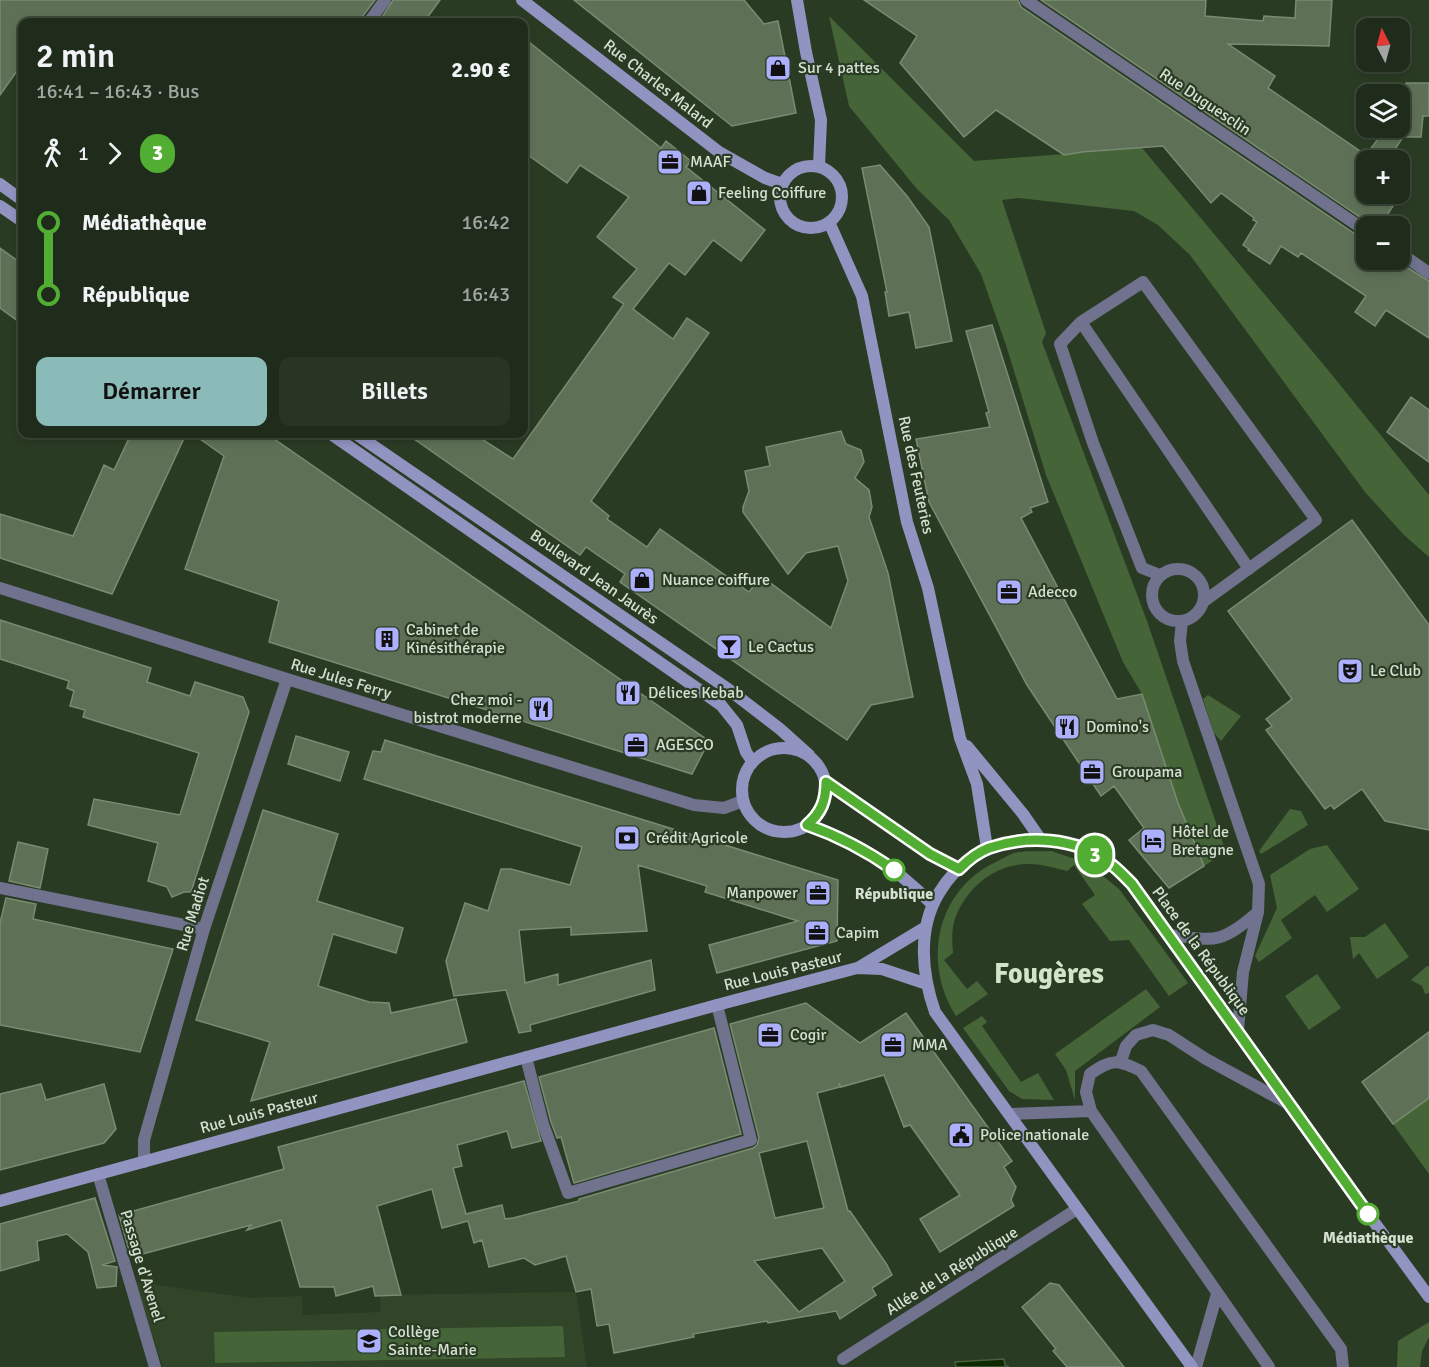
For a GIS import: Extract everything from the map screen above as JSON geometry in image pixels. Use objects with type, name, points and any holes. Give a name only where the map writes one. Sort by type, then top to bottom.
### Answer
[{"type":"main road","name":"Rue Charles Malard","points":[[522,0],[719,152],[765,178],[782,184]]},
{"type":"main road","points":[[797,0],[821,120],[819,166]]},
{"type":"main road","points":[[807,165],[819,166],[834,175],[842,190],[842,201],[837,215],[829,222],[816,228],[807,228],[790,221],[780,206],[779,195],[782,184],[796,168],[807,165]]},
{"type":"main road","points":[[0,184],[18,197]]},
{"type":"main road","points":[[0,206],[18,218]]},
{"type":"main road","name":"Rue des Feuteries","points":[[829,222],[862,296],[907,522],[927,588],[960,738],[977,784],[987,848]]},
{"type":"main road","name":"Boulevard Jean Jaurès","points":[[337,438],[721,705],[737,724],[746,752],[752,761]]},
{"type":"main road","name":"Boulevard Jean Jaurès","points":[[362,438],[728,690],[780,729],[808,756]]},
{"type":"main road","name":"Rue des Feuteries","points":[[960,738],[1023,814],[1041,840]]},
{"type":"main road","points":[[777,748],[794,749],[808,756],[819,767],[826,782],[823,807],[817,817],[792,832],[776,832],[761,826],[749,816],[741,787],[744,773],[752,761],[764,752],[777,748]]},
{"type":"main road","points":[[826,782],[930,854],[959,869]]},
{"type":"main road","points":[[807,825],[839,837],[880,860],[908,880],[932,904]]},
{"type":"main road","name":"Place de la République","points":[[1192,1367],[935,1012],[923,960],[926,927],[932,904],[942,887],[959,869],[987,848],[1018,840],[1062,843],[1084,849],[1107,861],[1132,884],[1238,1030],[1287,1103],[1429,1297]]},
{"type":"main road","name":"Rue Louis Pasteur","points":[[0,1201],[857,968],[926,927]]},
{"type":"main road","name":"Rue Louis Pasteur","points":[[857,968],[882,969],[927,984]]},
{"type":"street","points":[[372,18],[385,0]]},
{"type":"street","name":"Rue Duguesclin","points":[[1026,0],[1356,224]]},
{"type":"street","points":[[1410,260],[1429,273]]},
{"type":"street","points":[[1160,575],[1142,568],[1093,443],[1060,344],[1081,322],[1143,282],[1316,520],[1203,602]]},
{"type":"street","points":[[1081,322],[1249,569]]},
{"type":"street","points":[[1175,568],[1191,571],[1202,583],[1205,591],[1203,602],[1197,613],[1182,621],[1166,618],[1155,606],[1152,590],[1160,575],[1175,568]]},
{"type":"street","name":"Rue Jules Ferry","points":[[0,588],[694,805],[724,808],[743,801]]},
{"type":"street","points":[[1182,621],[1180,640],[1183,661],[1256,873],[1260,898],[1243,972],[1238,1030]]},
{"type":"street","name":"Rue Madiot","points":[[144,1162],[144,1140],[204,929],[287,679]]},
{"type":"street","points":[[0,888],[204,929]]},
{"type":"street","points":[[1169,935],[1216,939],[1228,936],[1258,912]]},
{"type":"street","name":"Rue Louis Pasteur","points":[[526,1057],[543,1124],[568,1192],[751,1140],[717,1005]]},
{"type":"street","points":[[1121,1061],[1126,1046],[1136,1035],[1153,1030],[1169,1035],[1206,1059],[1287,1103]]},
{"type":"street","points":[[1269,1367],[1091,1111],[1086,1092],[1090,1074],[1106,1063],[1121,1061],[1141,1071],[1341,1349],[1343,1367]]},
{"type":"street","points":[[1010,1114],[1091,1111]]},
{"type":"street","name":"Passage d'Avenel","points":[[98,1174],[155,1367]]},
{"type":"street","name":"Allée de la République","points":[[843,1359],[1077,1209]]},
{"type":"street","points":[[1197,1367],[1217,1294]]},
{"type":"shaded area","points":[[829,16],[974,161],[1142,148],[1328,370],[1429,495],[1429,557],[1404,535],[1365,492],[1190,255],[1158,225],[1134,211],[1019,198],[1002,200],[1046,333],[1042,342],[1147,621],[1226,852],[1204,866],[1178,803],[1142,694],[1123,662],[1046,475],[1006,345],[981,274],[949,220],[917,189],[849,106]]},
{"type":"shaded area","points":[[1208,695],[1241,716],[1221,741],[1214,733],[1203,699]]},
{"type":"shaded area","points":[[1290,809],[1301,811],[1308,825],[1261,854],[1259,851]]},
{"type":"shaded area","points":[[1327,845],[1359,889],[1327,912],[1315,895],[1281,920],[1292,938],[1259,962],[1255,956],[1277,908],[1270,875],[1310,849]]},
{"type":"shaded area","points":[[1051,851],[1087,863],[1119,889],[1188,983],[1169,996],[1129,940],[1110,941],[1082,904],[1095,895],[1074,865],[1067,871],[1040,865],[1018,865],[1006,867],[985,878],[968,895],[956,916],[952,939],[953,953],[944,960],[967,989],[977,981],[988,994],[956,1016],[945,996],[939,974],[938,952],[941,930],[948,910],[959,891],[974,875],[994,863],[1014,853]]},
{"type":"shaded area","points":[[1385,923],[1409,957],[1377,979],[1359,953],[1353,959],[1350,937],[1365,937]]},
{"type":"shaded area","points":[[1429,966],[1429,993],[1425,994],[1422,986],[1411,980]]},
{"type":"shaded area","points":[[1317,974],[1341,1008],[1309,1030],[1285,996]]},
{"type":"shaded area","points":[[1146,989],[1160,1007],[1075,1071],[1075,1100],[1066,1070],[1055,1054]]},
{"type":"shaded area","points":[[982,1016],[987,1022],[982,1026],[1021,1082],[1038,1073],[1054,1100],[1022,1099],[1009,1091],[963,1028]]},
{"type":"shaded area","points":[[1429,1098],[1429,1174],[1393,1124]]},
{"type":"shaded area","name":"Collège Sainte-Marie","points":[[135,1282],[250,1298],[302,1296],[303,1315],[381,1312],[380,1295],[576,1292],[587,1367],[163,1367]]},
{"type":"shaded area","points":[[1429,1322],[1429,1337],[1422,1351],[1420,1367],[1397,1367],[1398,1341]]},
{"type":"shaded area","points":[[563,1326],[565,1357],[215,1363],[214,1332]]},
{"type":"shaded area","points":[[1004,1359],[1005,1365],[1009,1367],[956,1367],[955,1362]]},
{"type":"building","points":[[0,0],[375,0],[362,18],[18,18],[18,70],[0,95]]},
{"type":"building","points":[[393,0],[440,0],[427,18],[382,18]]},
{"type":"building","points":[[574,0],[744,0],[764,24],[778,21],[796,113],[732,126]]},
{"type":"building","points":[[864,0],[1018,0],[1021,7],[1356,235],[1356,270],[1410,269],[1429,281],[1429,338],[1386,310],[1375,326],[1355,312],[1366,296],[1301,253],[1298,257],[1281,246],[1270,264],[1248,250],[1243,245],[1257,222],[1253,220],[1254,218],[1221,193],[1211,203],[1163,146],[1064,155],[996,110],[964,137],[900,63],[917,36]]},
{"type":"building","points":[[1041,0],[1206,0],[1205,16],[1263,21],[1264,16],[1295,18],[1296,0],[1332,0],[1329,46],[1228,44],[1275,76],[1268,88],[1359,150],[1356,150],[1356,204],[1394,204],[1386,216],[1358,216]]},
{"type":"building","points":[[528,41],[661,148],[666,141],[691,161],[686,167],[765,230],[741,261],[713,240],[685,275],[669,263],[633,309],[673,339],[687,318],[709,333],[591,501],[609,516],[607,519],[647,547],[660,529],[749,592],[761,576],[831,628],[848,581],[838,546],[806,553],[788,574],[743,512],[743,507],[749,491],[745,471],[770,466],[766,447],[841,431],[846,444],[861,450],[864,462],[855,478],[869,490],[872,507],[869,517],[888,573],[913,697],[871,705],[847,740],[620,582],[625,574],[586,547],[580,555],[413,438],[480,438],[513,459],[624,304],[613,297],[637,269],[597,237],[629,197],[580,165],[567,183],[528,155]]},
{"type":"building","points":[[1406,83],[1429,83],[1429,116],[1423,116],[1421,137],[1410,137],[1410,84]]},
{"type":"building","points":[[1379,138],[1402,138],[1395,150],[1370,150]]},
{"type":"building","points":[[880,165],[907,196],[929,227],[952,341],[916,348],[909,312],[889,316],[885,292],[887,292],[862,168]]},
{"type":"building","points":[[0,248],[18,261],[18,321],[0,308]]},
{"type":"building","points":[[992,325],[1048,502],[1030,508],[1032,512],[1021,518],[1117,699],[1142,694],[1178,803],[1204,866],[1169,888],[1129,840],[1144,828],[1114,786],[1101,796],[1027,685],[929,502],[916,439],[990,427],[986,413],[989,412],[966,331]]},
{"type":"building","points":[[1411,397],[1429,410],[1429,462],[1387,432]]},
{"type":"building","points":[[129,438],[184,438],[112,594],[0,558],[0,514],[73,536],[104,465],[114,470]]},
{"type":"building","points":[[199,438],[273,438],[709,741],[692,774],[269,642],[279,601],[185,569],[224,456]]},
{"type":"building","name":"Le Club","points":[[1352,520],[1429,625],[1429,830],[1385,821],[1362,789],[1334,809],[1331,805],[1325,809],[1266,730],[1272,726],[1266,719],[1292,699],[1228,611]]},
{"type":"building","points":[[0,620],[151,668],[147,682],[190,696],[195,682],[243,697],[249,712],[191,892],[172,897],[167,887],[148,881],[158,843],[88,825],[94,799],[180,815],[199,753],[83,717],[85,710],[70,706],[74,691],[67,688],[69,681],[0,659]]},
{"type":"building","points":[[296,736],[349,752],[340,781],[288,764]]},
{"type":"building","points":[[385,740],[838,880],[837,941],[717,973],[709,945],[798,921],[705,892],[707,886],[638,865],[647,931],[571,935],[571,927],[519,930],[525,983],[558,974],[558,985],[651,960],[655,990],[530,1025],[531,1031],[519,1033],[506,990],[454,996],[446,961],[465,903],[488,911],[501,869],[511,869],[570,885],[582,847],[364,779],[373,751],[381,752]]},
{"type":"building","points":[[263,810],[338,834],[317,901],[403,928],[396,953],[333,934],[318,986],[369,1002],[389,1003],[391,1013],[456,999],[467,1042],[251,1101],[270,1042],[196,1020]]},
{"type":"building","points":[[18,842],[48,849],[40,888],[9,881]]},
{"type":"building","points":[[6,898],[36,904],[33,919],[173,949],[140,1052],[0,1025],[0,923]]},
{"type":"building","points":[[806,1003],[860,1043],[906,1013],[1012,1161],[1004,1167],[1016,1187],[1011,1200],[1014,1206],[940,1252],[920,1219],[960,1195],[910,1125],[904,1127],[884,1075],[841,1087],[839,1083],[840,1087],[817,1093],[848,1211],[892,1275],[872,1288],[876,1295],[840,1319],[836,1311],[768,1323],[767,1321],[693,1334],[694,1337],[614,1353],[609,1324],[597,1326],[591,1289],[576,1292],[566,1256],[535,1265],[524,1258],[489,1267],[482,1240],[474,1243],[468,1221],[442,1228],[432,1189],[377,1206],[401,1295],[375,1296],[373,1286],[336,1296],[334,1287],[300,1287],[281,1220],[247,1230],[251,1225],[131,1257],[119,1215],[284,1169],[278,1147],[524,1081],[541,1141],[512,1148],[507,1131],[457,1145],[462,1166],[453,1168],[466,1214],[502,1205],[505,1219],[513,1218],[579,1201],[579,1199],[753,1148],[757,1145],[759,1138],[730,1024]],"holes":[[[807,1141],[824,1208],[775,1218],[759,1153]],[[822,1248],[845,1281],[799,1312],[754,1261]]]},
{"type":"building","points":[[714,1028],[741,1134],[574,1183],[561,1137],[557,1138],[551,1122],[539,1077]]},
{"type":"building","points":[[1429,1032],[1429,1098],[1393,1124],[1362,1082]]},
{"type":"building","points":[[41,1084],[46,1100],[104,1084],[116,1129],[104,1143],[0,1170],[0,1094]]},
{"type":"building","points":[[95,1198],[115,1261],[102,1265],[117,1267],[116,1286],[97,1288],[88,1252],[67,1234],[37,1241],[39,1260],[0,1271],[0,1224]]},
{"type":"building","points":[[1050,1283],[1059,1285],[1124,1367],[1067,1367],[1053,1351],[1056,1349],[1022,1307]]},
{"type":"bus line","name":"3","points":[[894,870],[855,845],[831,833],[807,825],[817,817],[823,807],[826,782],[930,854],[959,869],[987,848],[1018,840],[1062,843],[1084,849],[1107,861],[1132,884],[1368,1214]]},
{"type":"place","name":"Sur 4 pattes","points":[[778,68]]},
{"type":"place","name":"MAAF","points":[[670,162]]},
{"type":"place","name":"Feeling Coiffure","points":[[699,193]]},
{"type":"place","name":"Nuance coiffure","points":[[642,580]]},
{"type":"place","name":"Adecco","points":[[1009,592]]},
{"type":"place","name":"Cabinet de Kinésithérapie","points":[[387,639]]},
{"type":"place","name":"Le Cactus","points":[[729,647]]},
{"type":"place","name":"Le Club","points":[[1350,671]]},
{"type":"place","name":"Délices Kebab","points":[[628,693]]},
{"type":"place","name":"Chez moi - bistrot moderne","points":[[541,709]]},
{"type":"place","name":"Domino's","points":[[1067,727]]},
{"type":"place","name":"AGESCO","points":[[636,745]]},
{"type":"place","name":"Groupama","points":[[1092,772]]},
{"type":"place","name":"Crédit Agricole","points":[[627,838]]},
{"type":"place","name":"Hôtel de Bretagne","points":[[1153,841]]},
{"type":"place","name":"République","points":[[894,870]]},
{"type":"place","name":"Manpower","points":[[818,893]]},
{"type":"place","name":"Capim","points":[[817,933]]},
{"type":"place","name":"Cogir","points":[[770,1035]]},
{"type":"place","name":"MMA","points":[[893,1045]]},
{"type":"place","name":"Police nationale","points":[[961,1135]]},
{"type":"place","name":"Médiathèque","points":[[1368,1214]]},
{"type":"place","name":"Collège Sainte-Marie","points":[[369,1341]]},
{"type":"district","name":"Fougères","points":[[1049,974]]}]
